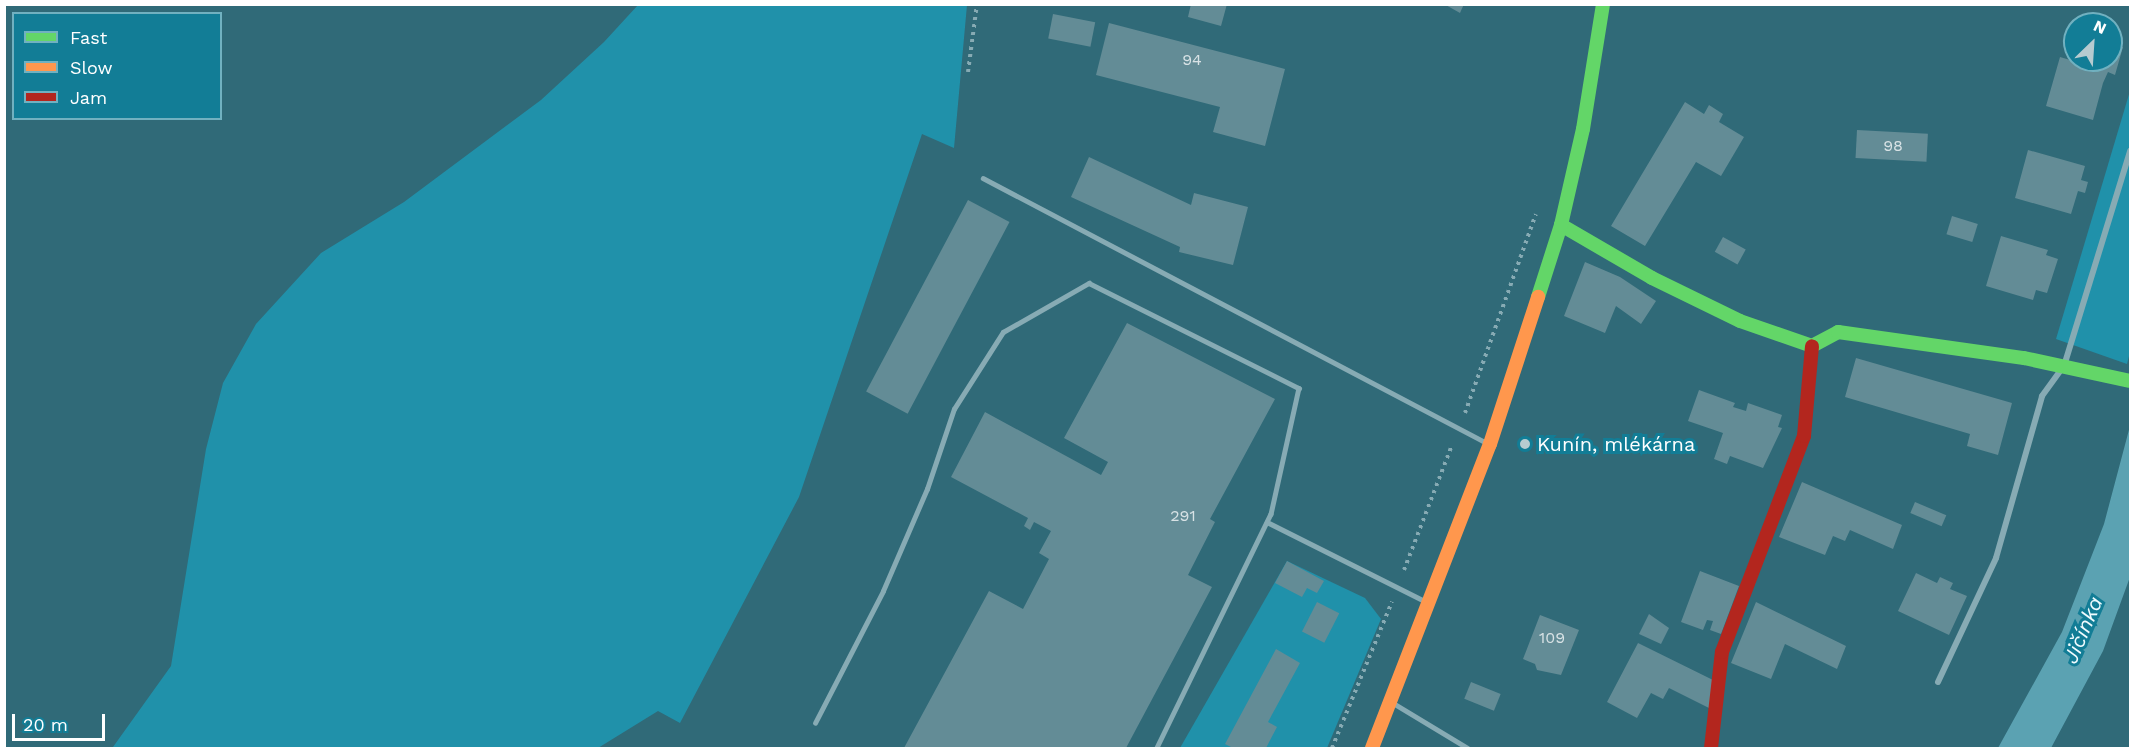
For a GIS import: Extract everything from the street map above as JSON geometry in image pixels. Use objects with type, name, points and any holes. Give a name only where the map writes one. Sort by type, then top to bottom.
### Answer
[{"type":"street","points":[[1372,748],[1490,444],[1561,225],[1583,129],[1603,4]]},
{"type":"street","points":[[1938,682],[1996,558],[2042,396],[2064,366],[2130,151]]},
{"type":"street","points":[[1561,225],[1652,279],[1740,321],[1812,346],[1838,333],[2064,366],[2130,381]]},
{"type":"street","points":[[1711,748],[1722,652],[1804,436],[1812,346]]},
{"type":"lane","points":[[983,178],[1490,444]]},
{"type":"lane","points":[[815,723],[892,571],[927,489],[954,409],[1003,332],[1089,283],[1299,388],[1267,522],[1157,748]]},
{"type":"lane","points":[[1267,522],[1430,603]]},
{"type":"lane","points":[[1390,702],[1468,748]]},
{"type":"path","points":[[968,72],[976,4]]},
{"type":"path","points":[[1332,748],[1398,587],[1459,428],[1525,235],[1539,208]]},
{"type":"shaded area","points":[[638,5],[967,5],[954,148],[922,134],[799,497],[680,723],[658,711],[598,748],[105,748],[113,747],[171,666],[206,449],[223,383],[256,324],[321,253],[404,202],[541,100],[604,42]]},
{"type":"shaded area","points":[[2130,91],[2130,352],[2127,364],[2056,339]]},
{"type":"shaded area","points":[[1287,561],[1365,598],[1381,619],[1327,748],[1180,748]]},
{"type":"water","name":"Jičínka","points":[[2130,426],[2130,577],[2103,651],[2051,748],[1998,748],[2062,632],[2104,524]]},
{"type":"building","points":[[1191,4],[1227,4],[1221,26],[1188,17]]},
{"type":"building","points":[[1444,4],[1464,4],[1460,13]]},
{"type":"building","points":[[1053,14],[1095,22],[1090,47],[1048,39]]},
{"type":"building","points":[[1109,23],[1285,69],[1265,146],[1213,132],[1220,107],[1096,75]]},
{"type":"building","points":[[2060,57],[2063,58],[2063,72],[2108,72],[2093,120],[2046,106]]},
{"type":"building","points":[[1685,102],[1704,114],[1709,105],[1723,114],[1719,122],[1744,137],[1721,176],[1696,162],[1645,246],[1611,226]]},
{"type":"building","points":[[1857,130],[1928,134],[1926,162],[1856,158]]},
{"type":"building","points":[[2028,150],[2085,166],[2081,180],[2088,182],[2085,193],[2078,191],[2071,214],[2015,198]]},
{"type":"building","points":[[1089,157],[1191,205],[1194,193],[1248,207],[1233,265],[1179,252],[1180,247],[1071,197]]},
{"type":"building","points":[[968,200],[1009,222],[908,414],[866,392]]},
{"type":"building","points":[[1952,216],[1978,224],[1972,242],[1946,234]]},
{"type":"building","points":[[2001,236],[2048,250],[2046,255],[2058,259],[2047,293],[2036,290],[2033,300],[1986,286]]},
{"type":"building","points":[[1723,237],[1746,250],[1737,264],[1715,252]]},
{"type":"building","points":[[1585,262],[1620,277],[1656,301],[1641,324],[1616,306],[1605,333],[1564,316]]},
{"type":"building","points":[[1127,323],[1275,399],[1210,519],[1215,522],[1188,575],[1212,587],[1126,748],[904,748],[989,591],[1023,609],[1049,559],[1039,553],[1051,531],[1034,522],[1030,530],[1024,526],[1028,518],[951,477],[985,412],[1101,475],[1108,462],[1064,438]]},
{"type":"building","points":[[1856,358],[2012,403],[1998,455],[1967,446],[1970,434],[1845,397]]},
{"type":"building","points":[[1699,390],[1735,403],[1733,407],[1746,411],[1748,403],[1782,415],[1778,427],[1782,428],[1763,468],[1730,456],[1727,464],[1714,459],[1723,433],[1688,421]]},
{"type":"building","points":[[1802,482],[1902,525],[1893,549],[1850,530],[1845,541],[1833,536],[1825,555],[1779,537]]},
{"type":"building","points":[[1915,502],[1946,515],[1942,526],[1910,513]]},
{"type":"building","points":[[1287,561],[1324,581],[1317,593],[1307,588],[1302,597],[1275,583]]},
{"type":"building","points":[[1700,571],[1739,586],[1721,634],[1710,630],[1713,621],[1707,620],[1703,630],[1681,622]]},
{"type":"building","points":[[1916,573],[1937,583],[1940,577],[1953,583],[1950,589],[1967,596],[1949,635],[1898,611]]},
{"type":"building","points":[[1317,602],[1339,613],[1324,643],[1302,631]]},
{"type":"building","points":[[1756,602],[1846,646],[1837,669],[1785,644],[1771,679],[1731,663]]},
{"type":"building","points":[[1649,614],[1669,628],[1661,644],[1639,634]]},
{"type":"building","points":[[1540,615],[1579,630],[1561,675],[1537,670],[1535,664],[1523,659]]},
{"type":"building","points":[[1638,643],[1713,680],[1709,708],[1669,688],[1663,699],[1651,693],[1637,718],[1607,702]]},
{"type":"building","points":[[1276,649],[1300,663],[1268,722],[1277,727],[1266,748],[1233,748],[1225,744]]},
{"type":"building","points":[[1471,682],[1501,694],[1494,711],[1464,699]]},
{"type":"traffic: fast","points":[[1538,297],[1561,225],[1583,129],[1603,4]]},
{"type":"traffic: fast","points":[[1561,225],[1652,278],[1740,321],[1812,346],[1838,332],[2024,358],[2130,381]]},
{"type":"traffic: slow","points":[[1372,748],[1490,444],[1538,297]]},
{"type":"traffic: jam","points":[[1711,748],[1722,652],[1804,436],[1812,346]]},
{"type":"place","name":"Kunín, mlékárna","points":[[1525,444]]}]
